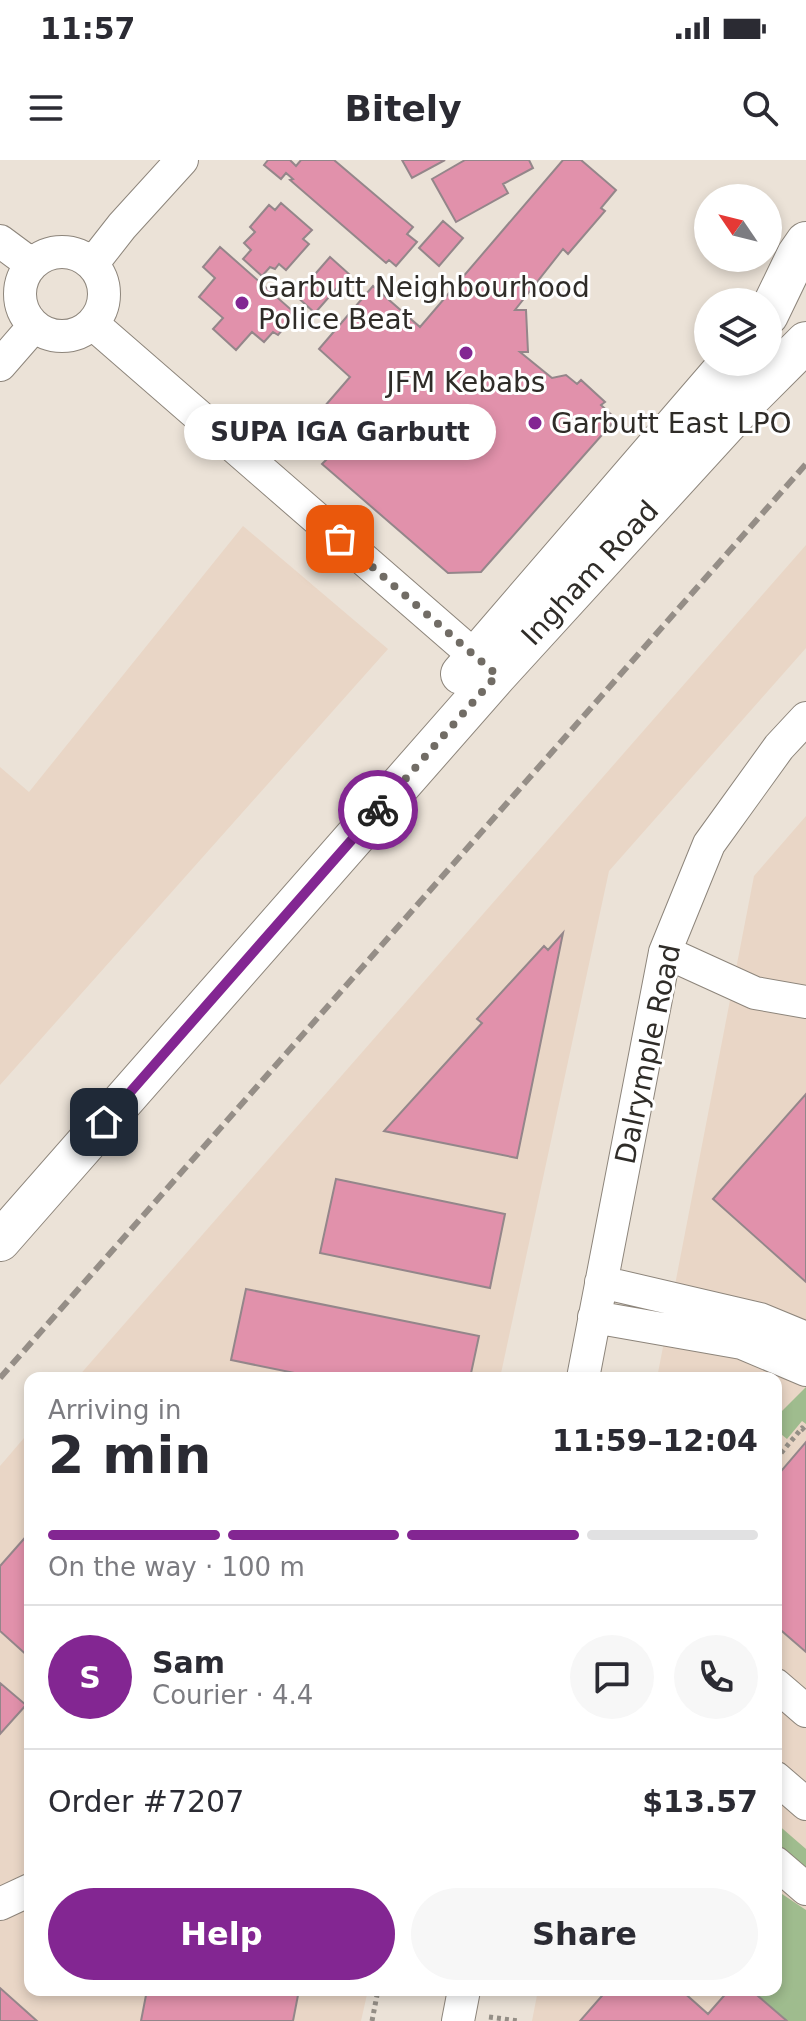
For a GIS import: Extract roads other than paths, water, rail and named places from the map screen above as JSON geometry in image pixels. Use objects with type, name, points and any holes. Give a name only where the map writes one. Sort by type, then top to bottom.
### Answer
[{"type":"main road","points":[[781,288],[806,242]]},
{"type":"main road","points":[[782,301],[806,276]]},
{"type":"main road","name":"Ingham Road","points":[[0,1201],[486,666],[806,342]]},
{"type":"main road","name":"Ingham Road","points":[[0,1241],[486,666],[719,376]]},
{"type":"street","points":[[93,263],[182,160]]},
{"type":"street","points":[[0,241],[31,264]]},
{"type":"street","points":[[50,252],[73,252],[93,263],[103,282],[104,304],[93,324],[79,333],[64,337],[48,334],[34,326],[21,308],[20,284],[31,264],[50,252]]},
{"type":"street","points":[[93,324],[486,666]]},
{"type":"street","points":[[0,365],[34,326]]},
{"type":"street","name":"Dalrymple Road","points":[[584,1372],[665,952],[709,844],[779,747],[806,718]]},
{"type":"street","points":[[665,952],[755,993],[806,1002]]},
{"type":"street","points":[[601,1282],[760,1319],[806,1338]]},
{"type":"street","points":[[594,1317],[742,1343],[806,1370]]},
{"type":"street","points":[[782,1690],[806,1711]]},
{"type":"street","points":[[782,1783],[806,1804]]},
{"type":"street","points":[[782,1868],[806,1889]]},
{"type":"street","points":[[0,1904],[24,1893]]},
{"type":"street","points":[[458,2021],[463,1996]]},
{"type":"railway","points":[[0,1378],[806,464]]},
{"type":"place","name":"Garbutt Neighbourhood Police Beat","points":[[242,303]]},
{"type":"place","name":"JFM Kebabs","points":[[466,353]]},
{"type":"place","name":"Garbutt East LPO","points":[[535,423]]},
{"type":"place","name":"SUPA IGA Garbutt","points":[[340,539]]}]
